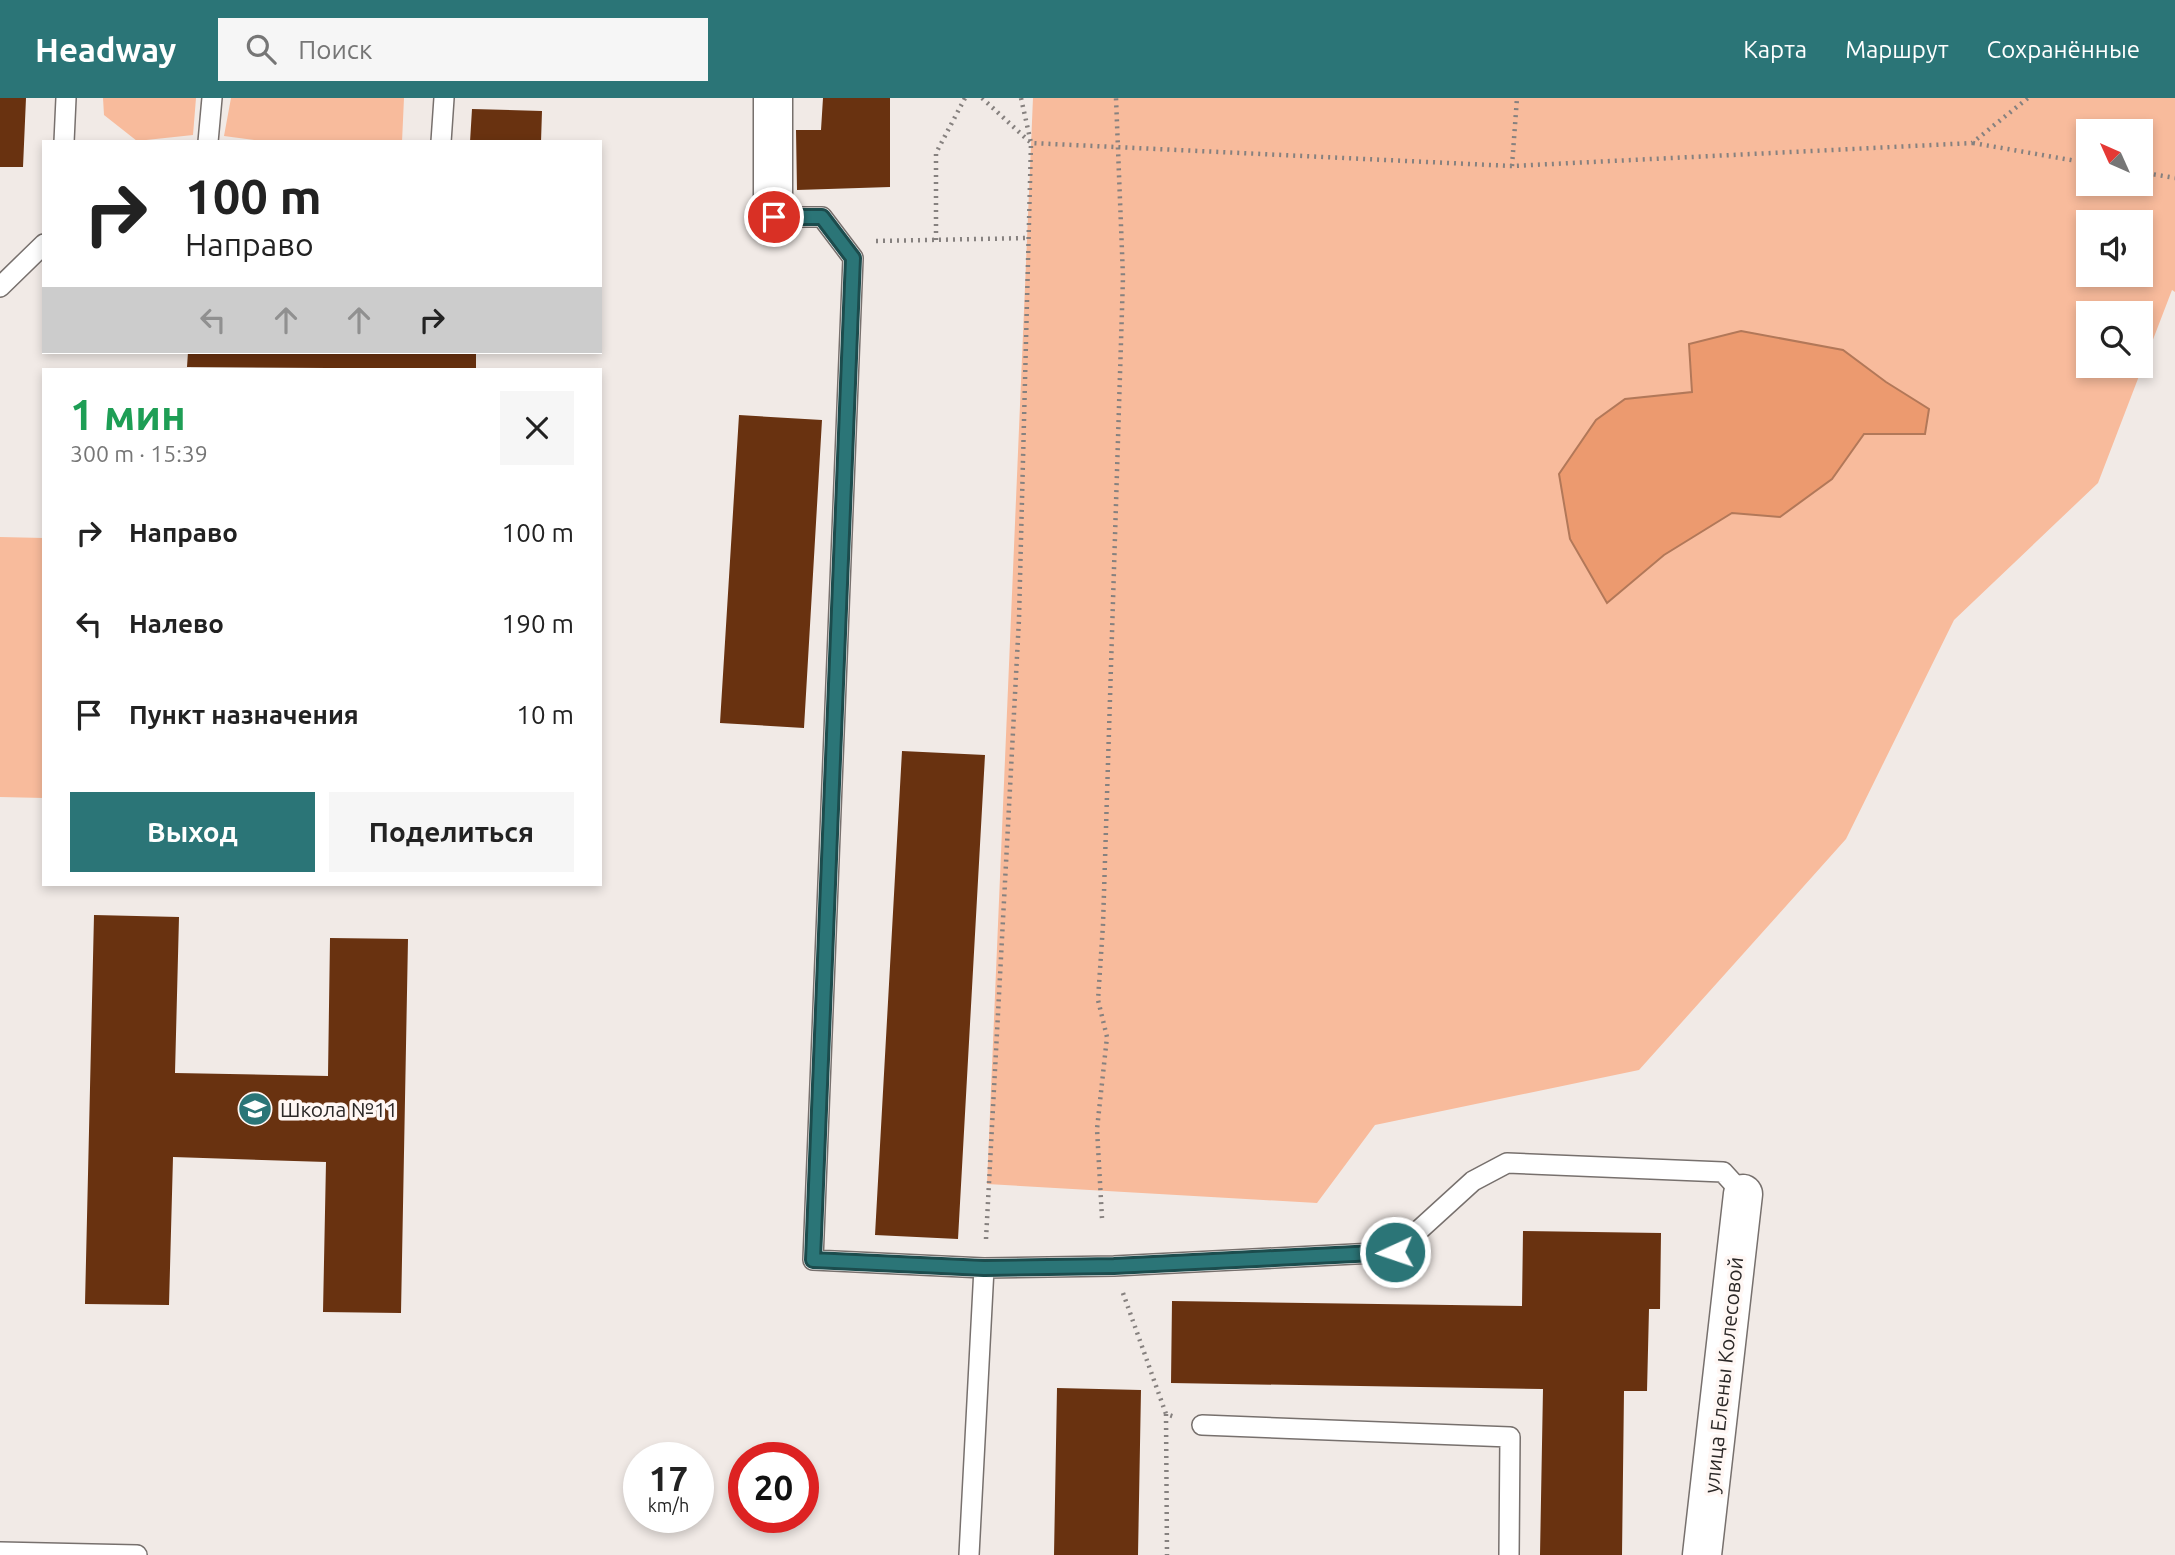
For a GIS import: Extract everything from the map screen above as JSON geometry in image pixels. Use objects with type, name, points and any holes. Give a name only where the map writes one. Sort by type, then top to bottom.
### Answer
[{"type":"street","points":[[773,98],[774,217]]},
{"type":"street","name":"улица Елены Колесовой","points":[[1702,1555],[1743,1194]]},
{"type":"lane","points":[[64,140],[66,98]]},
{"type":"lane","points":[[208,140],[212,98]]},
{"type":"lane","points":[[441,140],[444,98]]},
{"type":"lane","points":[[774,217],[822,217],[853,258],[813,1260],[984,1268],[1114,1266],[1395,1252],[1473,1181],[1507,1163],[1723,1172],[1743,1194]]},
{"type":"lane","points":[[0,288],[42,246]]},
{"type":"lane","points":[[969,1555],[984,1268]]},
{"type":"lane","points":[[1202,1425],[1510,1437],[1509,1555]]},
{"type":"lane","points":[[0,1552],[137,1555]]},
{"type":"path","points":[[936,240],[936,153],[965,98]]},
{"type":"path","points":[[982,98],[1031,143],[1512,166],[1972,143],[2076,161]]},
{"type":"path","points":[[984,1268],[1019,619],[1031,143],[1021,98]]},
{"type":"path","points":[[1102,1218],[1097,1129],[1107,1037],[1098,1000],[1103,925],[1123,277],[1116,98]]},
{"type":"path","points":[[1512,166],[1517,98]]},
{"type":"path","points":[[1972,143],[2028,98]]},
{"type":"path","points":[[2153,174],[2175,178]]},
{"type":"path","points":[[841,242],[1029,238]]},
{"type":"path","points":[[1114,1266],[1166,1414],[1167,1555]]},
{"type":"path","points":[[1166,1414],[1202,1425]]},
{"type":"shaded area","points":[[103,98],[196,98],[193,135],[136,140],[104,115]]},
{"type":"shaded area","points":[[231,98],[404,98],[402,140],[254,140],[224,136]]},
{"type":"shaded area","points":[[1033,98],[2175,98],[2175,292],[2172,290],[2153,340],[2153,301],[2076,301],[2076,378],[2138,378],[2098,483],[1954,620],[1846,839],[1639,1070],[1375,1125],[1317,1203],[987,1184]]},
{"type":"shaded area","points":[[1741,331],[1843,350],[1929,409],[1925,434],[1864,434],[1832,479],[1780,517],[1732,513],[1664,555],[1607,603],[1570,539],[1559,474],[1596,420],[1625,399],[1692,392],[1689,344]]},
{"type":"shaded area","points":[[0,537],[42,538],[42,798],[0,797]]},
{"type":"building","points":[[0,98],[26,98],[23,167],[0,167]]},
{"type":"building","points":[[823,98],[890,98],[890,187],[797,190],[796,130],[821,130]]},
{"type":"building","points":[[472,109],[542,111],[541,140],[470,140]]},
{"type":"building","points":[[188,354],[476,354],[476,368],[187,367]]},
{"type":"building","points":[[739,415],[822,420],[804,728],[720,723]]},
{"type":"building","points":[[902,751],[985,755],[958,1239],[875,1235]]},
{"type":"building","points":[[94,915],[179,917],[175,1073],[328,1076],[330,938],[408,939],[401,1313],[323,1312],[326,1162],[173,1157],[169,1305],[85,1304]]},
{"type":"building","points":[[1523,1231],[1661,1233],[1660,1309],[1649,1309],[1647,1391],[1624,1391],[1622,1555],[1540,1555],[1543,1389],[1171,1383],[1172,1301],[1522,1306]]},
{"type":"building","points":[[1057,1388],[1141,1390],[1138,1555],[1054,1555]]},
{"type":"place","name":"Школа №11","points":[[255,1109]]},
{"type":"route","points":[[774,217],[822,217],[853,258],[813,1260],[984,1268],[1114,1266],[1395,1252]]}]
